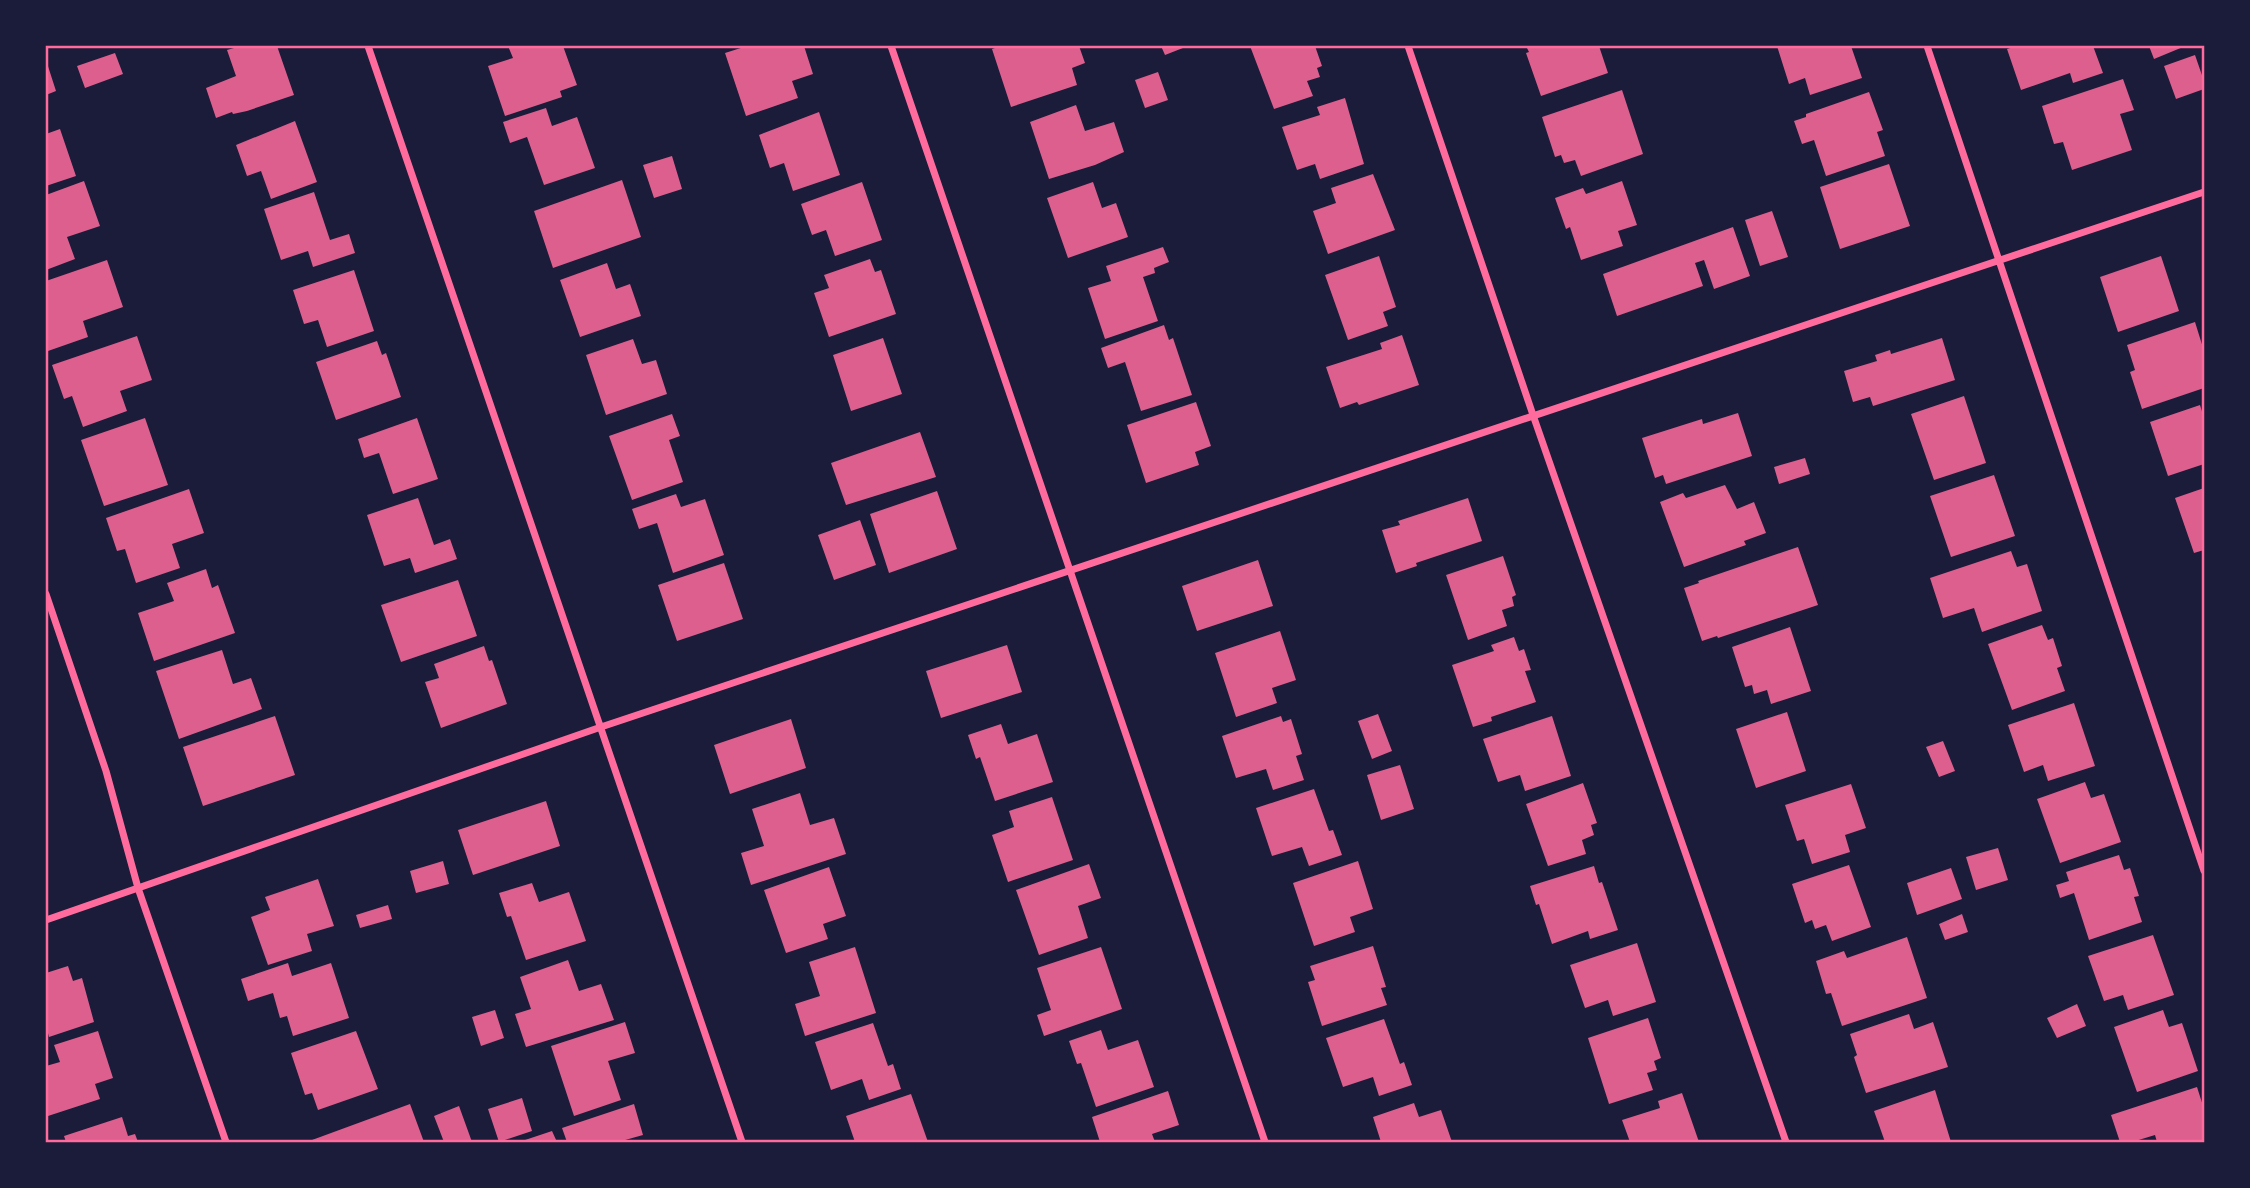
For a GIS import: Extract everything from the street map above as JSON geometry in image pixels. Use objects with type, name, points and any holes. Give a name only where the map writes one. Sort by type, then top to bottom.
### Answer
[{"type":"street","points":[[368,46],[742,1143]]},
{"type":"street","points":[[891,46],[1265,1143]]},
{"type":"street","points":[[1408,46],[1786,1143]]},
{"type":"street","points":[[1927,46],[2204,871]]},
{"type":"street","points":[[46,920],[601,727],[2204,192]]},
{"type":"street","points":[[46,594],[106,771],[138,888],[226,1143]]},
{"type":"building","points":[[241,46],[277,46],[294,95],[216,118],[206,88],[236,76],[227,50]]},
{"type":"building","points":[[508,46],[563,46],[577,85],[560,91],[562,97],[505,116],[488,66],[513,58]]},
{"type":"building","points":[[747,46],[804,46],[813,74],[792,81],[798,98],[746,116],[725,53]]},
{"type":"building","points":[[1001,46],[1079,46],[1085,63],[1072,68],[1077,85],[1011,107],[992,49]]},
{"type":"building","points":[[1161,46],[1188,46],[1165,55]]},
{"type":"building","points":[[1250,46],[1315,46],[1322,66],[1317,68],[1320,77],[1307,81],[1313,96],[1274,109]]},
{"type":"building","points":[[1526,46],[1599,46],[1608,73],[1541,96]]},
{"type":"building","points":[[1777,46],[1851,46],[1862,78],[1810,95],[1805,78],[1789,84]]},
{"type":"building","points":[[2017,46],[2093,46],[2103,73],[2073,83],[2070,73],[2021,90],[2007,49]]},
{"type":"building","points":[[2149,46],[2183,46],[2183,47],[2154,59]]},
{"type":"building","points":[[115,53],[123,74],[85,88],[77,66]]},
{"type":"building","points":[[2195,55],[2204,89],[2176,99],[2164,66]]},
{"type":"building","points":[[46,60],[56,91],[46,95]]},
{"type":"building","points":[[1158,72],[1168,100],[1145,108],[1135,80]]},
{"type":"building","points":[[2123,79],[2134,110],[2120,114],[2132,150],[2072,170],[2063,142],[2054,144],[2042,106]]},
{"type":"building","points":[[1622,90],[1643,154],[1581,176],[1575,160],[1564,163],[1561,155],[1555,157],[1542,117]]},
{"type":"building","points":[[1869,92],[1883,130],[1877,132],[1885,156],[1826,176],[1814,140],[1802,144],[1794,121],[1806,117],[1806,114]]},
{"type":"building","points":[[1345,98],[1364,164],[1320,179],[1315,164],[1297,170],[1282,127],[1320,115],[1317,107]]},
{"type":"building","points":[[1076,105],[1085,131],[1114,122],[1124,152],[1095,165],[1049,179],[1030,122]]},
{"type":"building","points":[[546,108],[552,126],[577,117],[595,168],[544,185],[527,137],[510,143],[503,122]]},
{"type":"building","points":[[819,112],[840,175],[793,191],[784,163],[770,168],[759,135]]},
{"type":"building","points":[[295,121],[317,182],[271,199],[261,171],[247,176],[236,145]]},
{"type":"building","points":[[60,129],[76,176],[46,186],[46,134]]},
{"type":"building","points":[[672,156],[682,189],[654,198],[643,165]]},
{"type":"building","points":[[1889,164],[1910,226],[1840,249],[1820,187]]},
{"type":"building","points":[[1373,174],[1395,230],[1328,254],[1313,211],[1336,203],[1331,188]]},
{"type":"building","points":[[622,180],[641,237],[553,268],[534,211]]},
{"type":"building","points":[[84,181],[100,226],[67,237],[75,259],[46,270],[46,195]]},
{"type":"building","points":[[1622,181],[1637,225],[1618,231],[1623,246],[1581,260],[1570,227],[1566,229],[1555,198],[1583,188],[1586,194]]},
{"type":"building","points":[[862,182],[882,240],[835,256],[826,230],[812,235],[801,204]]},
{"type":"building","points":[[1093,182],[1102,208],[1116,203],[1128,237],[1068,258],[1047,198]]},
{"type":"building","points":[[314,192],[330,240],[349,234],[355,253],[313,267],[308,251],[281,260],[264,209]]},
{"type":"building","points":[[1772,211],[1788,257],[1760,266],[1745,220]]},
{"type":"building","points":[[1733,227],[1750,276],[1714,289],[1704,260],[1695,263],[1703,286],[1617,316],[1603,274]]},
{"type":"building","points":[[1163,247],[1169,262],[1154,268],[1155,273],[1143,277],[1158,321],[1105,339],[1088,288],[1111,281],[1106,266]]},
{"type":"building","points":[[1379,256],[1396,307],[1383,312],[1388,326],[1348,340],[1325,275]]},
{"type":"building","points":[[2161,256],[2179,311],[2118,332],[2100,277]]},
{"type":"building","points":[[870,259],[875,272],[881,270],[896,314],[829,337],[814,293],[829,288],[824,275]]},
{"type":"building","points":[[107,260],[123,307],[83,321],[88,337],[48,351],[46,281]]},
{"type":"building","points":[[607,263],[616,289],[630,284],[641,316],[580,337],[560,280]]},
{"type":"building","points":[[354,270],[374,331],[327,347],[318,320],[304,324],[293,290]]},
{"type":"building","points":[[2195,322],[2204,351],[2204,388],[2142,409],[2130,372],[2135,370],[2127,345]]},
{"type":"building","points":[[1164,325],[1169,340],[1173,338],[1192,395],[1141,411],[1125,362],[1108,368],[1101,348]]},
{"type":"building","points":[[1402,335],[1419,385],[1359,405],[1357,402],[1340,408],[1326,367],[1382,349],[1380,343]]},
{"type":"building","points":[[137,336],[152,380],[120,391],[127,411],[83,427],[72,396],[64,399],[52,365]]},
{"type":"building","points":[[883,338],[902,394],[851,411],[833,355]]},
{"type":"building","points":[[1942,338],[1955,380],[1873,406],[1870,397],[1853,402],[1844,371],[1877,361],[1875,355],[1890,350],[1891,354]]},
{"type":"building","points":[[633,339],[642,364],[656,360],[667,394],[606,415],[586,355]]},
{"type":"building","points":[[377,341],[382,355],[386,353],[401,397],[336,420],[316,362]]},
{"type":"building","points":[[1964,396],[1986,463],[1934,480],[1911,414]]},
{"type":"building","points":[[1196,402],[1211,446],[1195,452],[1199,465],[1146,483],[1127,425]]},
{"type":"building","points":[[2200,405],[2204,418],[2204,464],[2168,476],[2150,422]]},
{"type":"building","points":[[1738,413],[1752,456],[1666,484],[1663,475],[1655,478],[1642,438],[1702,419],[1703,424]]},
{"type":"building","points":[[672,414],[680,436],[669,440],[683,482],[632,500],[609,436]]},
{"type":"building","points":[[145,418],[168,485],[104,506],[81,440]]},
{"type":"building","points":[[417,418],[438,479],[393,494],[379,453],[364,458],[358,439]]},
{"type":"building","points":[[920,432],[936,477],[846,505],[831,463]]},
{"type":"building","points":[[1805,458],[1810,474],[1779,484],[1774,467]]},
{"type":"building","points":[[1994,475],[2015,536],[1951,557],[1930,496]]},
{"type":"building","points":[[1725,485],[1737,509],[1754,502],[1766,533],[1744,541],[1746,545],[1684,567],[1660,502],[1683,493],[1686,498]]},
{"type":"building","points":[[2204,488],[2204,550],[2194,553],[2175,498]]},
{"type":"building","points":[[189,489],[204,533],[172,544],[180,568],[136,583],[125,549],[117,551],[106,518]]},
{"type":"building","points":[[937,491],[957,549],[889,573],[870,514]]},
{"type":"building","points":[[676,494],[681,507],[705,499],[724,555],[673,573],[657,523],[639,529],[632,509]]},
{"type":"building","points":[[418,498],[434,545],[450,539],[457,559],[415,573],[410,558],[384,566],[367,515]]},
{"type":"building","points":[[1468,498],[1482,541],[1416,563],[1417,566],[1396,573],[1382,530],[1400,525],[1398,521]]},
{"type":"building","points":[[860,520],[876,565],[834,580],[818,535]]},
{"type":"building","points":[[1798,547],[1818,605],[1702,641],[1684,588]]},
{"type":"building","points":[[2011,551],[2017,567],[2027,564],[2042,611],[1982,632],[1974,608],[1943,618],[1930,578]]},
{"type":"building","points":[[1503,556],[1516,595],[1512,597],[1514,606],[1502,610],[1507,626],[1468,640],[1446,575]]},
{"type":"building","points":[[1258,560],[1273,606],[1197,631],[1182,586]]},
{"type":"building","points":[[724,563],[743,619],[677,641],[658,585]]},
{"type":"building","points":[[206,569],[212,588],[218,585],[235,633],[154,661],[138,613],[174,601],[167,583]]},
{"type":"building","points":[[458,580],[477,636],[401,662],[381,605]]},
{"type":"building","points":[[2042,625],[2048,640],[2053,638],[2062,666],[2057,668],[2065,691],[2012,710],[1988,644]]},
{"type":"building","points":[[1790,627],[1811,691],[1771,704],[1767,690],[1754,694],[1752,685],[1745,687],[1732,647]]},
{"type":"building","points":[[1280,631],[1296,680],[1272,688],[1277,703],[1236,717],[1215,653]]},
{"type":"building","points":[[1514,637],[1519,651],[1524,649],[1531,670],[1525,671],[1536,702],[1491,717],[1492,721],[1473,727],[1452,665],[1494,651],[1491,645]]},
{"type":"building","points":[[1007,645],[1022,692],[941,718],[926,671]]},
{"type":"building","points":[[484,646],[489,661],[492,660],[507,704],[441,728],[425,682],[439,678],[434,664]]},
{"type":"building","points":[[222,650],[233,684],[251,678],[262,709],[179,739],[156,671]]},
{"type":"building","points":[[2074,703],[2095,766],[2048,781],[2043,765],[2024,772],[2008,725]]},
{"type":"building","points":[[1787,712],[1806,771],[1756,788],[1736,729]]},
{"type":"building","points":[[1378,714],[1392,751],[1372,759],[1358,721]]},
{"type":"building","points":[[275,716],[295,775],[203,806],[183,747]]},
{"type":"building","points":[[1281,716],[1283,722],[1291,719],[1302,754],[1296,756],[1304,780],[1273,790],[1266,769],[1236,778],[1222,736]]},
{"type":"building","points":[[1552,716],[1571,776],[1525,791],[1520,775],[1498,782],[1483,739]]},
{"type":"building","points":[[791,719],[806,768],[730,794],[714,745]]},
{"type":"building","points":[[1001,724],[1008,744],[1037,734],[1053,782],[995,801],[980,757],[976,759],[968,735]]},
{"type":"building","points":[[1943,741],[1955,771],[1939,777],[1926,747]]},
{"type":"building","points":[[1400,765],[1414,809],[1381,820],[1367,775]]},
{"type":"building","points":[[2085,782],[2091,798],[2104,794],[2121,842],[2060,863],[2037,799]]},
{"type":"building","points":[[1583,783],[1597,823],[1591,825],[1594,835],[1582,840],[1586,854],[1548,866],[1526,804]]},
{"type":"building","points":[[1851,784],[1866,828],[1845,835],[1850,852],[1812,864],[1804,839],[1797,841],[1785,805]]},
{"type":"building","points":[[1314,789],[1329,831],[1333,830],[1342,855],[1309,866],[1302,847],[1272,856],[1256,808]]},
{"type":"building","points":[[800,793],[810,825],[834,818],[846,854],[751,885],[741,853],[764,846],[752,809]]},
{"type":"building","points":[[1052,797],[1073,860],[1008,882],[992,835],[1014,827],[1009,811]]},
{"type":"building","points":[[546,801],[560,846],[473,875],[458,830]]},
{"type":"building","points":[[1998,848],[2008,880],[1976,890],[1966,857]]},
{"type":"building","points":[[2119,855],[2124,870],[2130,868],[2139,896],[2134,897],[2142,922],[2089,940],[2074,893],[2060,898],[2056,885],[2069,881],[2066,872]]},
{"type":"building","points":[[443,861],[449,884],[416,893],[410,871]]},
{"type":"building","points":[[1358,861],[1373,909],[1350,917],[1355,932],[1314,946],[1293,883]]},
{"type":"building","points":[[1089,864],[1101,898],[1078,906],[1088,938],[1039,955],[1016,890]]},
{"type":"building","points":[[1849,865],[1871,927],[1832,941],[1826,925],[1815,929],[1812,920],[1805,923],[1792,884]]},
{"type":"building","points":[[1594,866],[1618,930],[1590,939],[1588,931],[1552,944],[1530,886]]},
{"type":"building","points":[[829,867],[846,916],[823,924],[828,939],[786,953],[764,890]]},
{"type":"building","points":[[1951,868],[1962,899],[1917,915],[1907,883]]},
{"type":"building","points":[[318,879],[334,926],[307,934],[312,951],[268,965],[251,917],[270,910],[265,897]]},
{"type":"building","points":[[532,883],[539,902],[569,892],[586,941],[526,960],[511,916],[507,917],[499,893]]},
{"type":"building","points":[[388,905],[392,919],[360,928],[356,915]]},
{"type":"building","points":[[1962,914],[1968,932],[1945,940],[1939,924]]},
{"type":"building","points":[[2153,935],[2174,995],[2128,1010],[2123,995],[2104,1001],[2088,956]]},
{"type":"building","points":[[1907,937],[1927,998],[1842,1026],[1831,993],[1826,994],[1816,961],[1844,951],[1847,958]]},
{"type":"building","points":[[1637,943],[1656,1002],[1613,1016],[1608,1000],[1585,1008],[1570,965]]},
{"type":"building","points":[[1373,946],[1386,987],[1381,988],[1387,1005],[1322,1026],[1308,982],[1315,980],[1310,966]]},
{"type":"building","points":[[855,947],[876,1013],[805,1036],[795,1004],[820,996],[809,962]]},
{"type":"building","points":[[1101,947],[1122,1009],[1044,1036],[1037,1015],[1051,1010],[1037,968]]},
{"type":"building","points":[[568,960],[579,991],[601,984],[614,1020],[526,1047],[515,1014],[531,1009],[520,977]]},
{"type":"building","points":[[288,963],[292,976],[331,963],[349,1018],[293,1036],[287,1016],[280,1018],[273,993],[248,1001],[241,979]]},
{"type":"building","points":[[68,966],[73,981],[82,978],[94,1022],[49,1037],[46,1025],[46,973]]},
{"type":"building","points":[[2077,1004],[2086,1026],[2057,1038],[2047,1018]]},
{"type":"building","points":[[495,1010],[504,1038],[481,1046],[472,1017]]},
{"type":"building","points":[[2163,1010],[2169,1027],[2182,1023],[2198,1071],[2137,1092],[2114,1027]]},
{"type":"building","points":[[1909,1014],[1914,1029],[1933,1022],[1948,1067],[1866,1093],[1854,1057],[1857,1055],[1850,1034]]},
{"type":"building","points":[[1648,1018],[1661,1058],[1654,1061],[1657,1070],[1647,1073],[1653,1090],[1609,1104],[1588,1038]]},
{"type":"building","points":[[1384,1019],[1400,1064],[1404,1062],[1412,1085],[1379,1096],[1373,1077],[1343,1087],[1326,1038]]},
{"type":"building","points":[[625,1022],[635,1053],[608,1061],[621,1100],[574,1116],[551,1046]]},
{"type":"building","points":[[873,1023],[888,1066],[893,1064],[901,1089],[869,1100],[862,1079],[831,1090],[815,1042]]},
{"type":"building","points":[[1101,1030],[1108,1050],[1138,1040],[1154,1087],[1096,1107],[1081,1063],[1077,1064],[1069,1041]]},
{"type":"building","points":[[98,1031],[113,1078],[95,1084],[100,1099],[48,1116],[46,1066],[60,1062],[54,1045]]},
{"type":"building","points":[[356,1031],[378,1089],[318,1110],[312,1093],[305,1095],[291,1053]]},
{"type":"building","points":[[2197,1087],[2204,1109],[2204,1142],[2157,1142],[2155,1135],[2132,1142],[2120,1142],[2111,1115]]},
{"type":"building","points":[[1935,1090],[1951,1142],[1885,1142],[1874,1111]]},
{"type":"building","points":[[1168,1091],[1179,1125],[1152,1134],[1155,1142],[1100,1142],[1092,1117]]},
{"type":"building","points":[[1682,1093],[1699,1142],[1630,1142],[1622,1120],[1660,1108],[1658,1101]]},
{"type":"building","points":[[911,1094],[928,1142],[855,1142],[846,1116]]},
{"type":"building","points":[[522,1098],[532,1131],[499,1142],[488,1109]]},
{"type":"building","points":[[1414,1103],[1419,1117],[1441,1110],[1452,1142],[1381,1142],[1373,1117]]},
{"type":"building","points":[[410,1104],[424,1142],[312,1140]]},
{"type":"building","points":[[634,1104],[643,1135],[618,1142],[567,1142],[562,1128]]},
{"type":"building","points":[[459,1106],[472,1142],[444,1142],[434,1116]]},
{"type":"building","points":[[122,1117],[128,1136],[135,1134],[138,1142],[66,1142],[64,1136]]},
{"type":"building","points":[[552,1131],[557,1142],[525,1142],[525,1140]]}]
